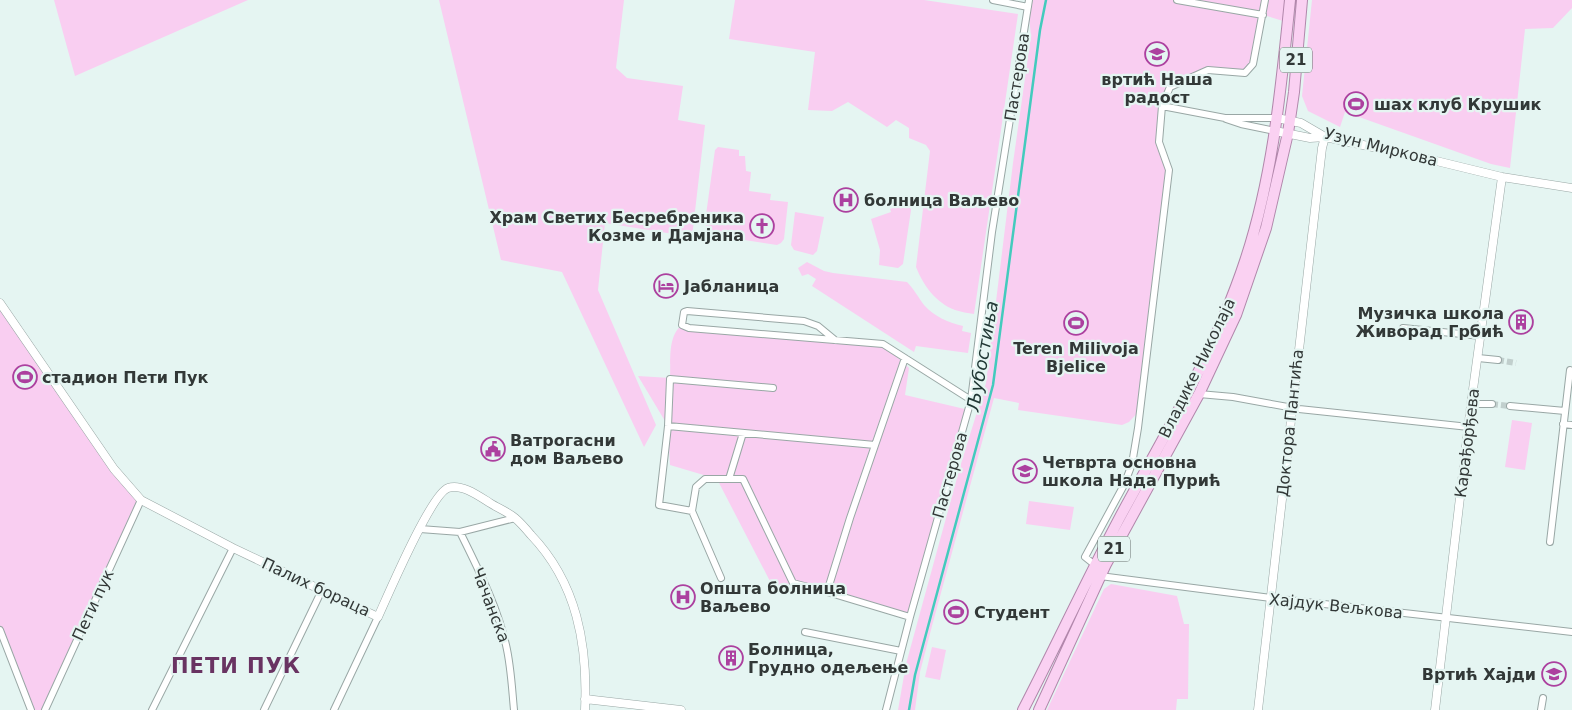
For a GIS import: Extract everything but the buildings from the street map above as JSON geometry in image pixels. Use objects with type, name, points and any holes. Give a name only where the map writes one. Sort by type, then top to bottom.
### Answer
[{"type":"main road","name":"Владике Николаја","points":[[1023,710],[1095,565],[1188,393],[1228,308],[1255,226],[1275,131],[1290,0]]},
{"type":"main road","name":"Владике Николаја","points":[[1039,710],[1100,576],[1199,394],[1225,341],[1251,277],[1270,212],[1288,133],[1302,0]]},
{"type":"street","points":[[993,0],[1029,3]]},
{"type":"street","points":[[1177,0],[1263,15]]},
{"type":"street","points":[[1095,565],[1085,557],[1124,486],[1132,464],[1147,366],[1169,170],[1159,142],[1162,106],[1170,87],[1208,70],[1245,73],[1253,64],[1265,0]]},
{"type":"street","name":"Пастерова","points":[[886,710],[971,400],[992,232],[1029,3]]},
{"type":"street","name":"Узун Миркова","points":[[1162,106],[1225,118],[1277,118],[1290,120],[1306,125],[1325,137],[1502,177],[1572,188]]},
{"type":"street","points":[[1225,118],[1241,124],[1310,138],[1325,137]]},
{"type":"street","name":"Доктора Пантића","points":[[1258,710],[1322,148],[1325,137]]},
{"type":"street","name":"Карађорђева","points":[[1435,710],[1471,404],[1502,177]]},
{"type":"street","points":[[0,303],[114,469],[141,500]]},
{"type":"street","points":[[835,340],[818,326],[804,321],[687,311],[684,312],[682,317],[682,325],[684,327],[835,340],[883,344],[971,400]]},
{"type":"street","points":[[1404,328],[1481,336]]},
{"type":"street","points":[[827,592],[874,445],[905,358]]},
{"type":"street","points":[[1478,358],[1498,360]]},
{"type":"street","points":[[1550,542],[1563,424],[1569,401],[1571,371]]},
{"type":"street","points":[[692,511],[659,505],[668,426],[670,379],[773,388]]},
{"type":"street","points":[[1199,394],[1233,396],[1292,407],[1468,428]]},
{"type":"street","points":[[1471,404],[1492,404]]},
{"type":"street","points":[[1510,406],[1565,411]]},
{"type":"street","points":[[1563,424],[1572,425]]},
{"type":"street","points":[[668,426],[874,445]]},
{"type":"street","points":[[729,479],[743,433]]},
{"type":"street","points":[[722,578],[692,511],[696,487],[705,479],[743,479],[793,583],[910,617]]},
{"type":"street","name":"Палих бораца","points":[[141,500],[233,548],[378,617],[420,529],[438,496],[448,488],[457,487],[477,495],[515,518]]},
{"type":"street","name":"Пети пук","points":[[45,710],[141,500]]},
{"type":"street","points":[[420,529],[460,532],[515,518],[545,549],[554,563],[576,612],[586,662],[585,710]]},
{"type":"street","name":"Чачанска","points":[[460,532],[480,572],[498,616],[507,648],[514,710]]},
{"type":"street","points":[[152,710],[233,548]]},
{"type":"street","name":"Хајдук Вељкова","points":[[1100,576],[1271,598],[1572,632]]},
{"type":"street","points":[[264,710],[322,590]]},
{"type":"street","points":[[334,710],[378,617]]},
{"type":"street","points":[[0,630],[31,710]]},
{"type":"street","points":[[805,632],[901,651]]},
{"type":"street","points":[[1541,710],[1543,698]]},
{"type":"street","points":[[585,699],[681,710]]},
{"type":"shaded area","points":[[54,0],[248,0],[75,76]]},
{"type":"shaded area","points":[[439,0],[624,0],[616,68],[627,78],[683,86],[678,120],[705,125],[692,237],[605,223],[598,290],[656,425],[644,447],[562,272],[501,260]]},
{"type":"shaded area","points":[[735,0],[924,0],[1018,14],[974,314],[955,310],[942,303],[926,287],[916,267],[930,151],[926,145],[909,138],[909,128],[896,120],[887,127],[848,102],[832,111],[808,110],[815,52],[729,39]]},
{"type":"shaded area","points":[[1029,0],[1285,0],[1283,21],[1264,15],[1253,64],[1245,73],[1208,70],[1170,87],[1162,105],[1159,142],[1169,170],[1141,409],[1129,422],[1122,425],[1018,410],[1019,403],[994,398],[920,672],[915,710],[898,710],[906,664],[960,467],[986,383],[1013,163],[1031,36]]},
{"type":"shaded area","points":[[1312,0],[1572,0],[1572,8],[1553,28],[1525,29],[1510,168],[1491,164],[1345,112],[1340,127],[1308,111],[1302,96]]},
{"type":"shaded area","points":[[718,147],[739,150],[739,156],[745,156],[746,171],[751,172],[749,191],[771,194],[770,200],[788,202],[784,239],[781,243],[777,245],[712,235],[706,226],[715,150]]},
{"type":"shaded area","points":[[906,204],[910,205],[911,210],[903,264],[898,268],[879,265],[880,250],[871,219],[891,212],[890,209]]},
{"type":"shaded area","points":[[795,212],[824,217],[817,251],[813,255],[794,250],[791,245]]},
{"type":"shaded area","points":[[807,262],[824,271],[833,273],[907,282],[932,313],[947,321],[963,326],[962,331],[971,333],[968,353],[916,346],[914,352],[812,286],[816,279],[808,274],[802,276],[798,268]]},
{"type":"shaded area","points":[[0,303],[141,500],[45,710],[31,710],[0,630]]},
{"type":"shaded area","points":[[682,325],[883,344],[909,368],[905,395],[969,410],[910,617],[793,583],[774,589],[717,479],[670,465],[668,426],[638,376],[670,378],[672,343],[677,330]]},
{"type":"shaded area","points":[[1512,420],[1532,423],[1525,470],[1505,467]]},
{"type":"shaded area","points":[[1029,501],[1074,507],[1070,530],[1026,524]]},
{"type":"shaded area","points":[[1111,584],[1177,596],[1184,624],[1189,624],[1188,699],[1177,699],[1176,710],[1047,710],[1104,589]]},
{"type":"shaded area","name":"Студент","points":[[932,647],[946,650],[940,680],[925,677]]},
{"type":"waterway","name":"Љубостиња","points":[[909,710],[915,675],[993,385],[1040,30],[1046,0]]},
{"type":"tunnel","points":[[1498,360],[1516,363]]},
{"type":"tunnel","points":[[1492,404],[1510,406]]},
{"type":"place","name":"вртић Наша радост","points":[[1157,54]]},
{"type":"place","name":"шах клуб Крушик","points":[[1356,104]]},
{"type":"place","name":"болница Ваљево","points":[[846,200]]},
{"type":"place","name":"Храм Светих Бесребреника Козме и Дамјана","points":[[762,226]]},
{"type":"place","name":"Јабланица","points":[[666,286]]},
{"type":"place","name":"Музичка школа Живорад Грбић","points":[[1521,322]]},
{"type":"place","name":"Teren Milivoja Bjelice","points":[[1076,323]]},
{"type":"place","name":"стадион Пети Пук","points":[[25,377]]},
{"type":"place","name":"Ватрогасни дом Ваљево","points":[[493,449]]},
{"type":"place","name":"Четврта основна школа Нада Пурић","points":[[1025,471]]},
{"type":"place","name":"Општа болница Ваљево","points":[[683,597]]},
{"type":"place","name":"Студент","points":[[956,612]]},
{"type":"place","name":"Болница, Грудно одељење","points":[[731,658]]},
{"type":"place","name":"Вртић Хајди","points":[[1554,674]]},
{"type":"district","name":"ПЕТИ ПУК","points":[[236,666]]}]
